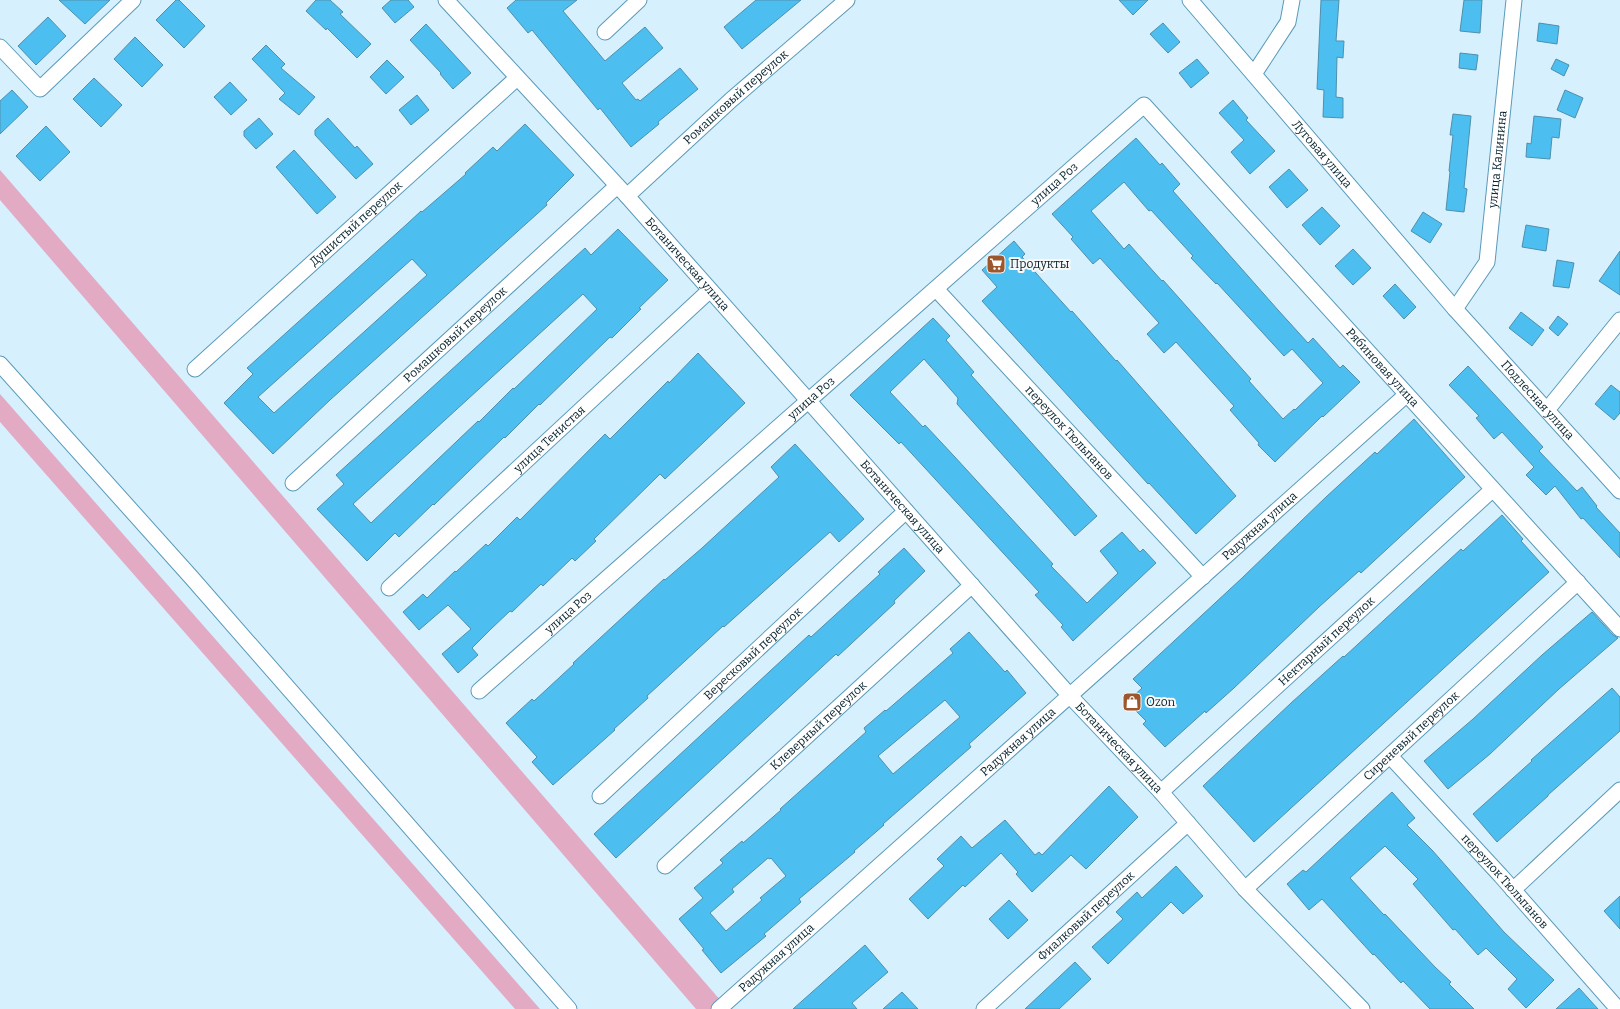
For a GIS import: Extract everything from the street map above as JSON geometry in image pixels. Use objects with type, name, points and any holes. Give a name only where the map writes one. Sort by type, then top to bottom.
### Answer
[{"type":"street","points":[[0,47],[40,89],[133,0]]},
{"type":"street","name":"Ботаническая улица","points":[[446,0],[622,191],[1070,696],[1161,792],[1245,889],[1362,1009]]},
{"type":"street","points":[[605,32],[639,0]]},
{"type":"street","name":"Ромашковый переулок","points":[[293,483],[622,191],[848,0]]},
{"type":"street","name":"Луговая улица","points":[[1190,0],[1455,309]]},
{"type":"street","points":[[1254,74],[1288,22],[1292,0]]},
{"type":"street","name":"улица Калинина","points":[[1455,309],[1486,262],[1514,0]]},
{"type":"street","name":"Душистый переулок","points":[[195,369],[517,78]]},
{"type":"street","name":"улица Роз","points":[[479,692],[1144,106]]},
{"type":"street","name":"Рябиновая улица","points":[[1144,106],[1620,630]]},
{"type":"street","name":"переулок Тюльпанов","points":[[936,289],[1203,577]]},
{"type":"street","name":"улица Тенистая","points":[[389,588],[710,290]]},
{"type":"street","name":"Подлесная улица","points":[[1455,309],[1620,490]]},
{"type":"street","points":[[1547,410],[1620,320]]},
{"type":"street","points":[[0,364],[192,577],[569,1009]]},
{"type":"street","name":"Радужная улица","points":[[719,1009],[1406,395]]},
{"type":"street","name":"Нектарный переулок","points":[[1161,792],[1492,490]]},
{"type":"street","name":"Вересковый переулок","points":[[600,796],[906,511]]},
{"type":"street","name":"Сиреневый переулок","points":[[1245,889],[1578,582]]},
{"type":"street","name":"Клеверный переулок","points":[[665,866],[972,585]]},
{"type":"street","name":"переулок Тюльпанов","points":[[1390,756],[1514,890],[1618,1009]]},
{"type":"street","points":[[1514,890],[1620,790]]},
{"type":"street","name":"Фиалковый переулок","points":[[984,1009],[1188,823]]},
{"type":"shaded area","points":[[0,170],[728,1009],[696,1009],[0,200]]},
{"type":"shaded area","points":[[0,394],[540,1009],[515,1009],[0,422]]},
{"type":"building","points":[[59,0],[110,0],[85,24]]},
{"type":"building","points":[[176,0],[179,0],[205,26],[184,48],[156,20]]},
{"type":"building","points":[[316,0],[330,0],[343,12],[340,14],[371,44],[357,58],[327,28],[326,30],[306,11]]},
{"type":"building","points":[[391,0],[408,0],[414,7],[395,23],[382,8]]},
{"type":"building","points":[[516,0],[577,0],[563,11],[605,61],[645,27],[663,48],[622,83],[636,100],[638,99],[640,101],[680,68],[698,89],[658,122],[659,124],[631,147],[600,108],[598,110],[532,30],[528,33],[507,8]]},
{"type":"building","points":[[756,0],[801,0],[742,49],[724,27]]},
{"type":"building","points":[[1119,0],[1148,0],[1133,15]]},
{"type":"building","points":[[1321,0],[1339,0],[1336,41],[1344,41],[1343,58],[1337,57],[1336,97],[1343,98],[1343,118],[1323,117],[1324,90],[1317,89]]},
{"type":"building","points":[[1464,0],[1482,0],[1480,33],[1460,31]]},
{"type":"building","points":[[48,17],[66,36],[36,65],[18,46]]},
{"type":"building","points":[[1163,23],[1180,42],[1168,53],[1150,34]]},
{"type":"building","points":[[1539,23],[1559,26],[1557,44],[1537,41]]},
{"type":"building","points":[[426,24],[471,73],[453,89],[440,74],[441,73],[410,40]]},
{"type":"building","points":[[135,37],[163,65],[142,87],[114,59]]},
{"type":"building","points":[[266,45],[285,64],[281,68],[315,97],[299,115],[279,99],[285,93],[252,59]]},
{"type":"building","points":[[1460,53],[1478,55],[1476,70],[1459,68]]},
{"type":"building","points":[[1197,59],[1209,73],[1191,88],[1179,73]]},
{"type":"building","points":[[1556,59],[1569,65],[1564,76],[1551,69]]},
{"type":"building","points":[[387,60],[404,77],[386,94],[370,77]]},
{"type":"building","points":[[94,78],[122,105],[101,127],[73,99]]},
{"type":"building","points":[[230,82],[247,100],[231,115],[214,97]]},
{"type":"building","points":[[12,90],[28,107],[0,134],[0,101]]},
{"type":"building","points":[[1565,90],[1583,98],[1575,118],[1557,110]]},
{"type":"building","points":[[417,95],[429,110],[411,125],[399,110]]},
{"type":"building","points":[[1233,100],[1248,118],[1246,120],[1275,151],[1250,174],[1231,152],[1244,140],[1219,113]]},
{"type":"building","points":[[1453,114],[1471,116],[1464,188],[1467,189],[1464,212],[1446,210],[1453,135],[1450,135]]},
{"type":"building","points":[[1534,116],[1561,119],[1559,138],[1552,137],[1550,159],[1526,157],[1527,143],[1531,144]]},
{"type":"building","points":[[259,118],[273,134],[256,149],[244,136],[244,131]]},
{"type":"building","points":[[328,118],[355,148],[357,146],[373,164],[356,179],[315,135],[315,130]]},
{"type":"building","points":[[525,124],[574,175],[546,203],[547,205],[330,400],[273,454],[224,403],[253,374],[247,368],[421,211],[422,212],[466,174],[465,173],[493,147],[497,151]],"holes":[[[412,259],[427,275],[274,413],[258,397]]]},
{"type":"building","points":[[46,126],[70,152],[40,181],[16,156]]},
{"type":"building","points":[[1136,138],[1160,165],[1162,163],[1180,184],[1173,191],[1308,343],[1313,338],[1340,368],[1343,365],[1360,382],[1323,417],[1322,416],[1275,462],[1258,445],[1259,443],[1230,410],[1234,406],[1176,342],[1164,353],[1147,334],[1159,323],[1100,258],[1093,264],[1071,239],[1073,237],[1052,214]],"holes":[[[1124,182],[1149,211],[1151,210],[1193,256],[1191,258],[1216,284],[1217,283],[1284,356],[1292,349],[1323,383],[1295,410],[1294,409],[1283,419],[1249,381],[1251,379],[1163,280],[1162,281],[1129,244],[1124,249],[1091,211]]]},
{"type":"building","points":[[294,150],[336,197],[317,214],[276,167]]},
{"type":"building","points":[[1289,169],[1308,190],[1287,208],[1269,187]]},
{"type":"building","points":[[1322,207],[1340,226],[1320,245],[1302,225]]},
{"type":"building","points":[[1423,212],[1442,224],[1430,243],[1411,231]]},
{"type":"building","points":[[1526,225],[1549,229],[1546,251],[1522,247]]},
{"type":"building","points":[[618,229],[668,280],[639,308],[641,309],[612,338],[610,337],[434,505],[433,504],[399,537],[395,533],[367,561],[317,509],[344,484],[336,475],[585,248],[591,255]],"holes":[[[583,294],[597,309],[371,523],[353,504]]]},
{"type":"building","points":[[1014,241],[1025,254],[1022,257],[1116,361],[1117,360],[1236,496],[1196,534],[1149,483],[1148,484],[982,301],[997,287],[982,270]]},
{"type":"building","points":[[1353,249],[1371,268],[1353,285],[1335,266]]},
{"type":"building","points":[[1620,251],[1620,295],[1599,281]]},
{"type":"building","points":[[1557,260],[1574,263],[1569,288],[1553,286]]},
{"type":"building","points":[[1395,284],[1416,307],[1404,319],[1383,296]]},
{"type":"building","points":[[1521,312],[1544,330],[1532,346],[1509,328]]},
{"type":"building","points":[[1558,316],[1568,324],[1558,336],[1549,328]]},
{"type":"building","points":[[933,318],[950,336],[946,340],[974,372],[971,375],[1097,516],[1075,536],[957,404],[958,398],[924,359],[890,392],[923,427],[925,425],[954,456],[1053,564],[1051,566],[1087,603],[1118,573],[1100,551],[1122,532],[1140,552],[1143,549],[1156,563],[1073,641],[1061,627],[1063,625],[1035,595],[1039,592],[901,442],[899,444],[850,395]]},
{"type":"building","points":[[698,353],[745,403],[665,479],[660,474],[594,539],[596,541],[575,561],[572,558],[543,586],[541,584],[512,612],[510,611],[472,648],[478,655],[458,673],[442,654],[471,629],[448,605],[419,630],[403,612],[423,594],[427,598],[486,544],[488,546],[517,517],[520,520],[605,434],[610,439]]},
{"type":"building","points":[[1468,366],[1543,447],[1539,451],[1577,491],[1582,487],[1597,506],[1596,507],[1620,533],[1620,558],[1583,518],[1581,519],[1555,486],[1546,495],[1526,475],[1534,467],[1502,432],[1494,439],[1476,418],[1479,416],[1449,385]]},
{"type":"building","points":[[1611,385],[1620,392],[1620,413],[1614,420],[1595,404]]},
{"type":"building","points":[[1414,419],[1465,477],[1361,573],[1359,571],[1319,607],[1234,688],[1206,713],[1205,711],[1165,747],[1143,724],[1146,721],[1127,702],[1142,688],[1133,679],[1242,578],[1326,497],[1375,452],[1377,454]]},
{"type":"building","points":[[795,444],[864,519],[839,542],[830,532],[724,627],[723,626],[647,696],[648,698],[614,729],[615,730],[553,785],[532,762],[537,757],[506,723],[532,699],[534,701],[664,579],[665,580],[702,548],[779,477],[771,467]]},
{"type":"building","points":[[1502,515],[1523,539],[1521,541],[1549,572],[1254,842],[1203,786],[1291,703],[1343,656],[1344,657],[1461,549],[1463,551]]},
{"type":"building","points":[[904,548],[925,571],[894,601],[895,603],[838,656],[836,654],[616,858],[594,834],[809,635],[811,637],[880,574],[878,572]]},
{"type":"building","points":[[1592,612],[1613,635],[1618,638],[1559,689],[1490,754],[1448,789],[1424,761]]},
{"type":"building","points":[[969,632],[1005,672],[1007,670],[1026,693],[969,744],[971,747],[883,824],[884,825],[854,851],[855,852],[799,899],[801,902],[764,934],[766,936],[721,973],[702,950],[704,949],[679,919],[703,898],[694,888],[723,863],[720,860],[742,841],[743,843],[781,810],[780,809],[866,732],[864,728],[953,653],[950,649]],"holes":[[[945,700],[960,717],[893,774],[878,756]],[[768,858],[771,858],[786,876],[760,898],[762,900],[726,931],[710,913],[734,892],[732,889]]]},
{"type":"building","points":[[1612,688],[1620,697],[1620,731],[1497,842],[1473,814]]},
{"type":"building","points":[[1109,786],[1138,817],[1086,869],[1071,855],[1032,892],[1016,874],[1018,872],[1001,853],[965,887],[963,885],[928,919],[909,899],[944,866],[937,859],[961,836],[972,848],[1005,820],[1035,855],[1039,852],[1042,855]]},
{"type":"building","points":[[1392,792],[1415,818],[1407,825],[1432,850],[1504,932],[1554,980],[1526,1008],[1508,989],[1517,979],[1486,948],[1478,955],[1455,929],[1453,930],[1413,884],[1418,879],[1385,846],[1350,878],[1384,915],[1385,914],[1451,982],[1449,984],[1474,1009],[1430,1009],[1403,981],[1401,983],[1374,954],[1373,955],[1322,899],[1309,910],[1287,884],[1303,870],[1306,872]]},
{"type":"building","points":[[1176,866],[1203,896],[1183,914],[1171,902],[1108,964],[1092,947],[1123,919],[1116,912],[1137,892],[1142,898]]},
{"type":"building","points":[[1620,896],[1620,929],[1604,911]]},
{"type":"building","points":[[1009,900],[1028,920],[1008,939],[989,919]]},
{"type":"building","points":[[865,945],[888,972],[852,1003],[857,1009],[793,1009]]},
{"type":"building","points":[[1075,962],[1091,979],[1059,1009],[1025,1009]]},
{"type":"building","points":[[1579,988],[1598,1009],[1556,1009]]},
{"type":"building","points":[[902,992],[918,1009],[883,1009]]},
{"type":"place","name":"Продукты","points":[[996,264]]},
{"type":"place","name":"Ozon","points":[[1132,702]]}]
